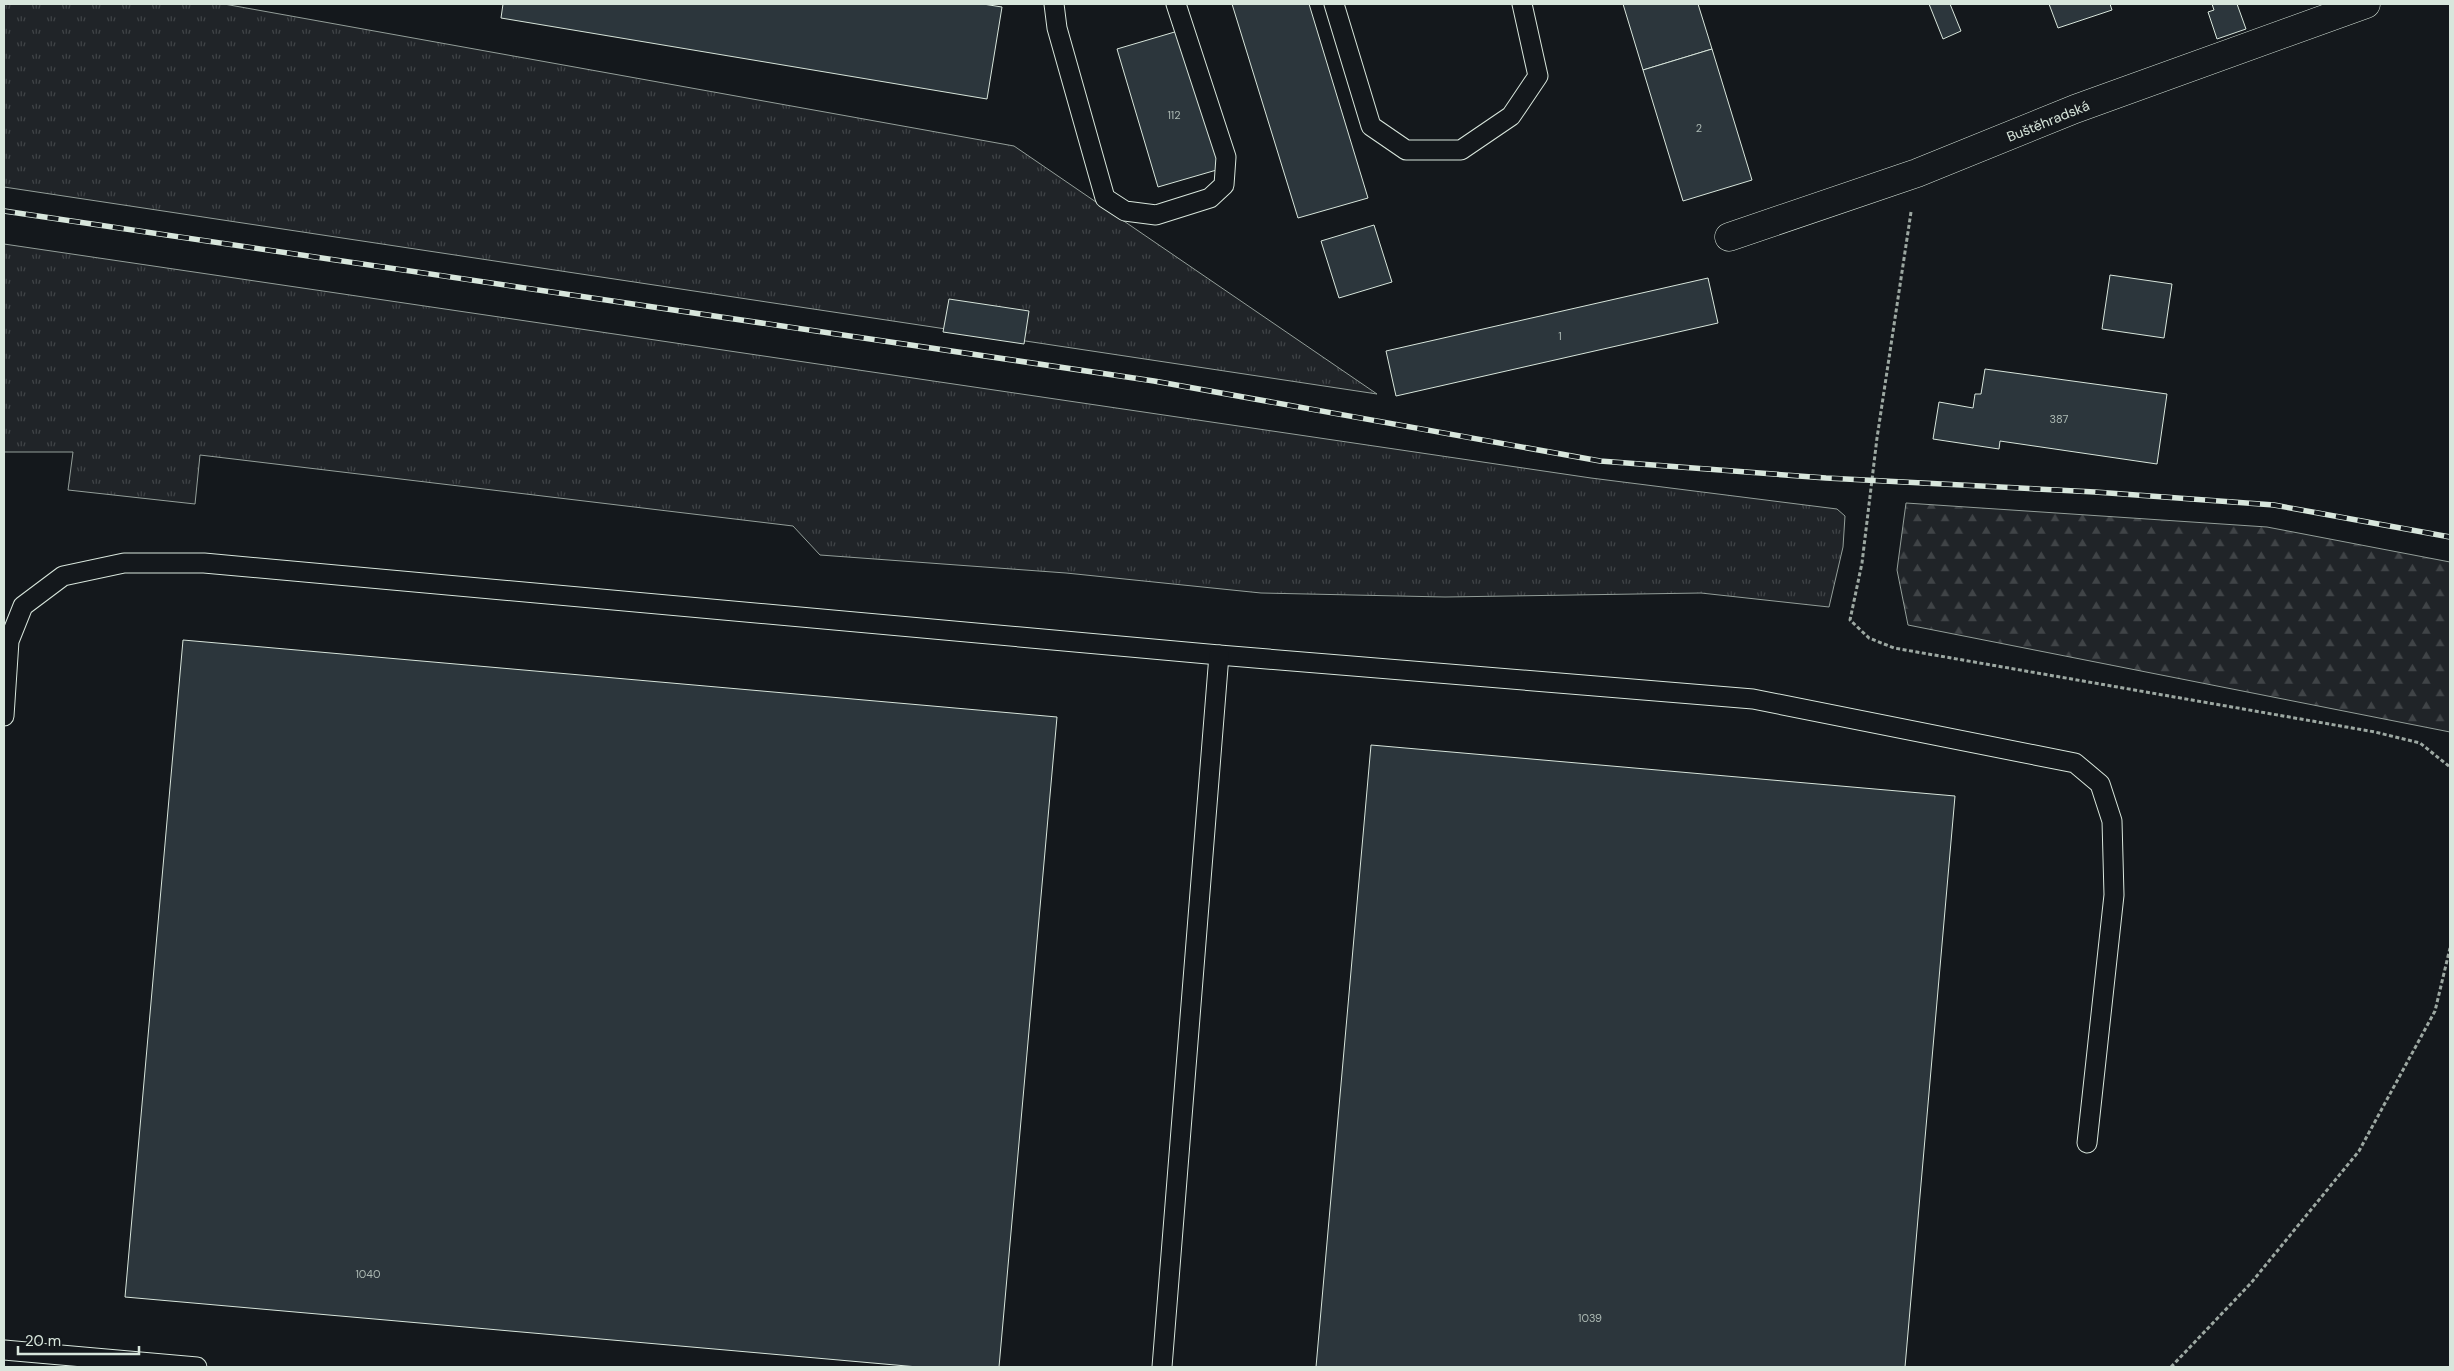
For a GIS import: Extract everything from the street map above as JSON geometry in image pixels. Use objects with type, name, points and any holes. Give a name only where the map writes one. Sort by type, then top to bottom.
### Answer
[{"type":"street","name":"Buštěhradská","points":[[1730,237],[1917,173],[2075,109],[2366,4]]},
{"type":"lane","points":[[1054,4],[1057,28],[1105,198],[1125,211],[1156,215],[1210,198],[1224,185],[1226,157],[1176,4]]},
{"type":"lane","points":[[1334,4],[1371,126],[1406,150],[1461,150],[1511,116],[1538,76],[1522,4]]},
{"type":"lane","points":[[4,716],[9,641],[23,606],[63,576],[124,563],[204,563],[1219,655],[1753,699],[2075,763],[2100,784],[2112,821],[2114,895],[2087,1143]]},
{"type":"lane","points":[[1162,1367],[1219,655]]},
{"type":"lane","points":[[4,1350],[197,1367]]},
{"type":"path","points":[[1917,173],[1878,438],[1862,563],[1850,620],[1869,638],[1894,648],[2375,732],[2420,743],[2450,767]]},
{"type":"path","points":[[2171,1367],[2251,1283],[2359,1151],[2436,1011],[2450,948]]},
{"type":"green space","points":[[4,4],[224,4],[1014,146],[1377,394],[4,187]]},
{"type":"green space","points":[[4,244],[1591,478],[1837,509],[1845,516],[1843,547],[1829,607],[1701,593],[1445,597],[1261,593],[1066,573],[820,555],[793,526],[200,455],[195,504],[68,490],[73,452],[4,452]]},
{"type":"green space","points":[[1906,503],[2267,527],[2450,562],[2450,732],[1908,625],[1897,570]]},
{"type":"building","points":[[503,4],[983,4],[1002,7],[987,99],[501,18]]},
{"type":"building","points":[[1232,4],[1309,4],[1368,198],[1298,218]]},
{"type":"building","points":[[1623,4],[1698,4],[1712,49],[1643,70]]},
{"type":"building","points":[[1929,4],[1950,4],[1961,31],[1943,39]]},
{"type":"building","points":[[2049,4],[2110,4],[2112,10],[2058,28]]},
{"type":"building","points":[[2212,4],[2237,4],[2246,29],[2217,39],[2208,12],[2214,10]]},
{"type":"building","points":[[1178,31],[1220,169],[1158,187],[1117,49]]},
{"type":"building","points":[[1712,49],[1752,180],[1683,201],[1643,70]]},
{"type":"building","points":[[1374,225],[1392,282],[1339,298],[1321,241]]},
{"type":"building","points":[[2110,275],[2172,284],[2164,338],[2102,329]]},
{"type":"building","points":[[1708,278],[1718,323],[1396,396],[1386,351]]},
{"type":"building","points":[[949,299],[1029,311],[1024,344],[943,332]]},
{"type":"building","points":[[1985,369],[2167,394],[2157,464],[2000,441],[1999,449],[1933,439],[1939,402],[1973,408],[1975,394],[1981,394]]},
{"type":"building","points":[[183,640],[1057,717],[999,1367],[918,1367],[125,1297]]},
{"type":"building","points":[[1371,745],[1955,796],[1905,1367],[1316,1367]]},
{"type":"railway","points":[[4,211],[1154,381],[1600,461],[1826,478],[2095,492],[2274,505],[2450,537]]}]
